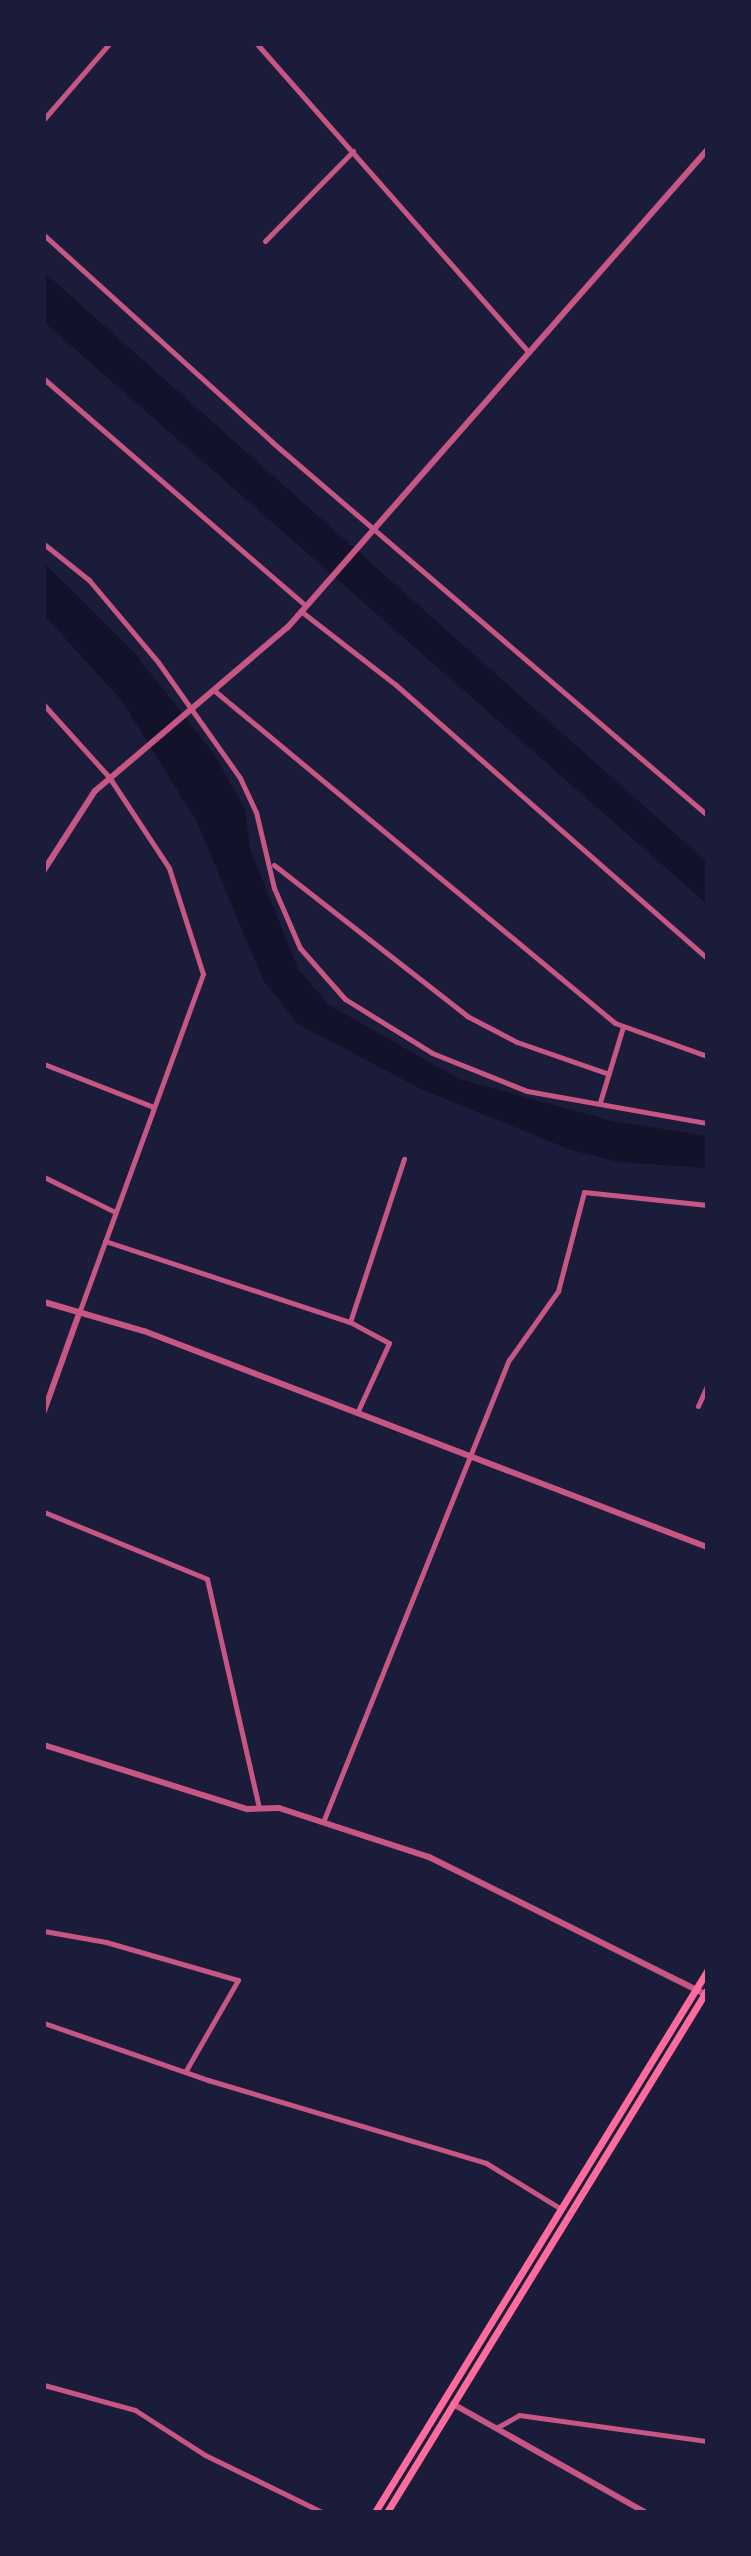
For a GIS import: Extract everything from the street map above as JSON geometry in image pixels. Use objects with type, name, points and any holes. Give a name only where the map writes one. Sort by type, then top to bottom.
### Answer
[{"type":"main road","points":[[375,2512],[707,1971]]},
{"type":"main road","points":[[387,2512],[706,1992]]},
{"type":"street","points":[[44,119],[109,44]]},
{"type":"street","points":[[257,44],[529,352]]},
{"type":"street","points":[[44,870],[109,777],[216,692],[302,612],[707,150]]},
{"type":"street","points":[[265,241],[353,151]]},
{"type":"street","points":[[44,235],[374,529],[707,815]]},
{"type":"street","points":[[44,379],[303,603]]},
{"type":"street","points":[[44,544],[89,580],[240,778],[271,863],[274,888],[308,962],[345,999],[432,1053],[527,1091],[707,1123]]},
{"type":"street","points":[[302,612],[396,685],[707,958]]},
{"type":"street","points":[[216,692],[623,1027],[707,1056]]},
{"type":"street","points":[[44,706],[109,777],[169,868],[202,963],[203,974],[44,1411]]},
{"type":"street","points":[[271,863],[467,1016],[517,1042],[609,1074]]},
{"type":"street","points":[[600,1102],[623,1027]]},
{"type":"street","points":[[44,1064],[154,1107]]},
{"type":"street","points":[[350,1322],[404,1159]]},
{"type":"street","points":[[44,1177],[115,1212]]},
{"type":"street","points":[[323,1822],[467,1455],[509,1360],[558,1291],[584,1192],[707,1205]]},
{"type":"street","points":[[105,1241],[350,1322],[389,1343],[356,1414]]},
{"type":"street","points":[[44,1302],[80,1311],[707,1547]]},
{"type":"street","points":[[698,1406],[707,1386]]},
{"type":"street","points":[[44,1512],[207,1579],[259,1808]]},
{"type":"street","points":[[44,1745],[247,1809],[279,1808],[451,1867],[706,1992]]},
{"type":"street","points":[[44,1931],[106,1942],[238,1980],[185,2072]]},
{"type":"street","points":[[44,2023],[185,2072],[501,2168],[561,2209]]},
{"type":"street","points":[[44,2385],[135,2410],[205,2455],[322,2512]]},
{"type":"street","points":[[453,2404],[645,2512]]},
{"type":"street","points":[[496,2428],[519,2415],[707,2441]]},
{"type":"shaded area","points":[[44,272],[707,862],[707,904],[44,322]]},
{"type":"shaded area","points":[[44,563],[133,651],[214,754],[245,809],[250,849],[298,969],[329,1005],[459,1079],[612,1121],[707,1136],[707,1168],[618,1162],[571,1150],[423,1090],[298,1024],[263,980],[197,822],[122,701],[44,615]]}]
